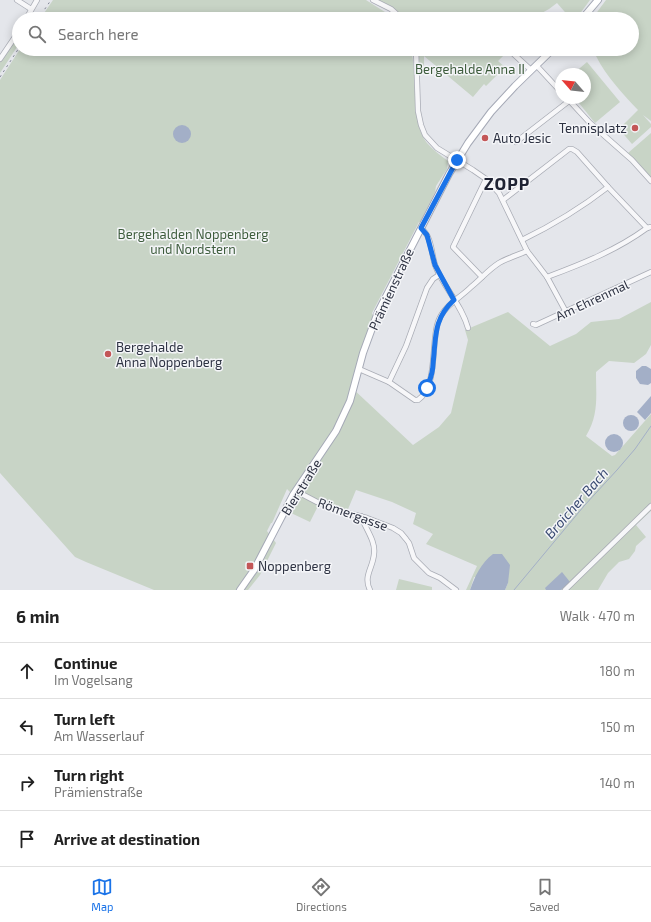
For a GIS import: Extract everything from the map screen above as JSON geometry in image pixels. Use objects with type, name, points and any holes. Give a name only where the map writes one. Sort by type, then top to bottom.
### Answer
[{"type":"main road","points":[[588,12],[598,0]]},
{"type":"main road","name":"Prämienstraße","points":[[356,381],[378,312],[457,160],[471,138],[491,112],[546,56]]},
{"type":"main road","name":"Bierstraße","points":[[240,590],[254,570],[296,491],[336,431],[345,412],[356,381]]},
{"type":"street","points":[[17,0],[31,9]]},
{"type":"street","points":[[30,12],[37,0]]},
{"type":"street","points":[[372,0],[394,12]]},
{"type":"street","points":[[0,59],[12,41]]},
{"type":"street","points":[[416,56],[418,111],[421,125],[430,142],[486,180],[499,193],[527,251],[547,277],[566,312]]},
{"type":"street","points":[[517,56],[555,87]]},
{"type":"street","points":[[516,142],[563,104]]},
{"type":"street","points":[[572,104],[590,123],[632,160],[651,181]]},
{"type":"street","points":[[503,200],[569,149],[572,149],[577,152],[608,187],[649,227],[635,237],[586,262],[547,277]]},
{"type":"street","points":[[482,277],[453,247],[486,180]]},
{"type":"street","points":[[522,240],[554,224],[608,187]]},
{"type":"street","points":[[421,228],[427,235],[439,275],[464,318],[468,328]]},
{"type":"street","points":[[359,369],[389,382],[415,400],[422,398],[431,376],[438,323],[444,310],[454,300],[471,288],[491,268],[500,262],[527,251]]},
{"type":"street","name":"Am Ehrenmal","points":[[533,324],[536,325],[566,312],[651,272]]},
{"type":"street","points":[[389,382],[406,346],[426,288],[433,279],[439,275]]},
{"type":"street","name":"Römergasse","points":[[296,491],[317,502],[394,528],[401,533],[409,543],[414,558],[429,573],[440,578],[456,590]]},
{"type":"street","points":[[565,590],[651,506]]},
{"type":"street","points":[[361,516],[370,534],[375,552],[367,576],[367,584],[370,590]]},
{"type":"green space","points":[[53,0],[366,0],[385,12],[45,12]]},
{"type":"green space","points":[[376,0],[590,0],[581,12],[565,12],[557,3],[544,12],[396,12]]},
{"type":"green space","points":[[606,0],[651,0],[651,121],[643,115],[651,124],[651,127],[632,144],[619,129],[638,110],[610,78],[596,56],[639,56],[639,12],[597,12]]},
{"type":"green space","points":[[12,44],[12,55],[0,73],[0,62]]},
{"type":"green space","name":"Bergehalden Noppenberg und Nordstern","points":[[15,56],[412,56],[418,123],[427,143],[448,161],[447,169],[436,186],[435,192],[420,222],[372,313],[373,315],[361,350],[351,387],[413,445],[439,427],[451,413],[468,340],[465,330],[508,312],[550,346],[576,334],[591,322],[619,319],[651,302],[651,345],[646,354],[634,363],[609,361],[596,372],[595,413],[586,436],[612,456],[615,455],[651,414],[651,511],[636,525],[646,537],[636,546],[635,551],[629,559],[619,562],[608,573],[598,590],[505,590],[508,583],[474,577],[470,590],[466,590],[477,566],[426,544],[433,534],[413,524],[416,513],[392,502],[356,490],[346,514],[319,504],[310,522],[291,513],[298,500],[287,489],[267,531],[276,543],[260,575],[248,590],[154,590],[75,557],[0,473],[0,80]]},
{"type":"green space","name":"Bergehalde Anna II","points":[[419,56],[424,56],[424,66],[420,66]]},
{"type":"green space","name":"Bergehalde Anna II","points":[[424,56],[503,56],[498,61],[507,69],[503,75],[500,72],[486,86],[484,84],[473,97]]},
{"type":"green space","points":[[587,62],[620,102],[595,123],[580,104],[591,104],[591,68],[580,68]]},
{"type":"green space","points":[[651,133],[651,179],[628,153]]},
{"type":"green space","points":[[399,579],[432,587],[432,590],[396,590]]},
{"type":"water","points":[[182,125],[188,128],[191,134],[188,140],[182,143],[176,140],[173,134],[176,128]]},
{"type":"water","points":[[642,366],[646,366],[651,369],[651,383],[648,385],[640,384],[636,378],[636,371]]},
{"type":"water","points":[[651,396],[651,413],[645,420],[637,412]]},
{"type":"water","points":[[628,415],[634,415],[639,420],[637,429],[634,431],[628,431],[623,426],[623,420]]},
{"type":"water","points":[[614,434],[620,437],[623,443],[620,449],[614,452],[608,449],[605,443],[608,437]]},
{"type":"water","points":[[493,554],[502,554],[510,565],[508,583],[505,590],[470,590],[479,570],[485,561]]},
{"type":"water","points":[[562,572],[570,582],[561,590],[546,590],[545,588]]},
{"type":"waterway","name":"Broicher Bach","points":[[514,590],[584,506],[635,449],[651,426]]},
{"type":"railway","points":[[43,12],[51,0]]},
{"type":"railway","points":[[0,77],[14,56]]},
{"type":"place","name":"Tennisplatz","points":[[635,128]]},
{"type":"place","name":"Auto Jesic","points":[[485,138]]},
{"type":"place","name":"Bergehalde Anna Noppenberg","points":[[108,354]]},
{"type":"place","name":"Noppenberg","points":[[250,566]]},
{"type":"district","name":"ZOPP","points":[[507,183]]},
{"type":"route","points":[[427,388],[433,365],[436,332],[440,316],[454,300],[439,275],[427,235],[421,228],[445,180],[457,160]]}]
